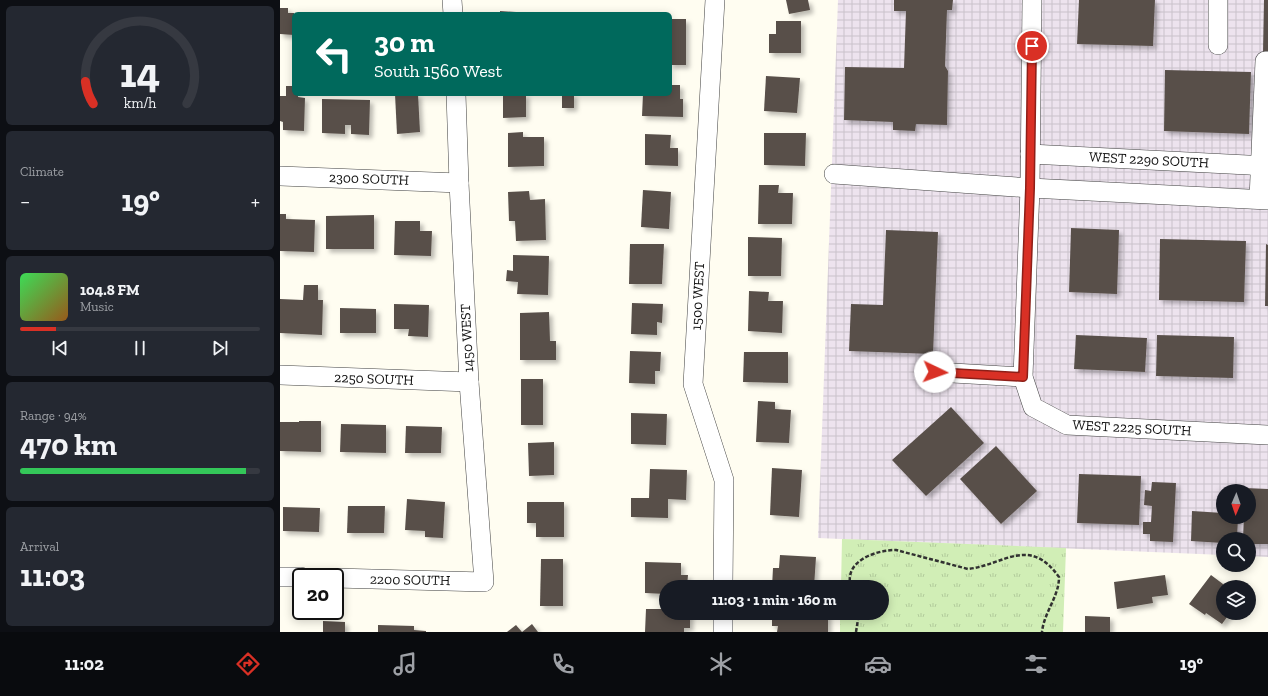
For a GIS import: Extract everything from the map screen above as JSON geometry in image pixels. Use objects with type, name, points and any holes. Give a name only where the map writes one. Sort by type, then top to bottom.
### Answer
[{"type":"street","points":[[452,0],[453,12]]},
{"type":"street","name":"1500 WEST","points":[[715,0],[693,384],[724,480],[723,580]]},
{"type":"street","points":[[935,372],[1023,377],[1030,188],[1032,0]]},
{"type":"street","points":[[1218,0],[1218,45]]},
{"type":"street","points":[[834,174],[1030,188],[1263,199],[1265,61],[1268,61]]},
{"type":"street","name":"1450 WEST","points":[[456,96],[469,382],[484,582]]},
{"type":"street","name":"WEST 2290 SOUTH","points":[[1030,154],[1264,166]]},
{"type":"street","name":"2300 SOUTH","points":[[280,176],[459,183]]},
{"type":"street","name":"2250 SOUTH","points":[[280,375],[469,382]]},
{"type":"street","name":"WEST 2225 SOUTH","points":[[1023,377],[1033,407],[1067,425],[1268,435]]},
{"type":"street","points":[[280,577],[292,577]]},
{"type":"street","name":"2200 SOUTH","points":[[344,578],[484,582]]},
{"type":"street","points":[[723,620],[723,632]]},
{"type":"path","points":[[849,580],[852,568],[874,553],[886,550],[896,550],[968,568],[978,568],[1015,554],[1028,555],[1039,558],[1054,569],[1059,577],[1057,592],[1044,620],[1042,632]]},
{"type":"path","points":[[856,632],[858,620]]},
{"type":"shaded area","points":[[838,0],[1268,0],[1268,557],[1256,556],[1256,532],[1216,532],[1216,555],[818,538]]},
{"type":"green space","points":[[842,539],[1066,548],[1063,632],[840,632],[840,620],[889,620],[889,580],[841,580]]},
{"type":"building","points":[[786,0],[808,0],[810,10],[789,14]]},
{"type":"building","points":[[894,0],[953,0],[952,10],[947,10],[945,66],[948,71],[947,125],[916,124],[915,131],[893,130],[893,122],[844,120],[845,67],[904,68],[906,11],[894,11]]},
{"type":"building","points":[[1079,0],[1155,0],[1153,46],[1077,44]]},
{"type":"building","points":[[1264,0],[1268,0],[1268,52],[1263,52]]},
{"type":"building","points":[[280,8],[288,8],[288,13],[292,13],[292,35],[280,34]]},
{"type":"building","points":[[672,19],[686,19],[686,65],[672,65]]},
{"type":"building","points":[[776,21],[801,21],[801,53],[769,53],[769,34],[776,34]]},
{"type":"building","points":[[1165,70],[1251,72],[1249,134],[1164,131]]},
{"type":"building","points":[[766,76],[800,78],[797,113],[764,111]]},
{"type":"building","points":[[672,85],[680,85],[680,99],[683,99],[683,117],[642,116],[643,96],[672,96]]},
{"type":"building","points":[[286,86],[292,86],[292,96],[305,98],[304,131],[283,130],[283,122],[280,121],[280,96],[286,96]]},
{"type":"building","points":[[395,96],[418,96],[420,132],[397,134]]},
{"type":"building","points":[[503,96],[526,96],[526,117],[503,118]]},
{"type":"building","points":[[562,96],[574,96],[574,108],[562,108]]},
{"type":"building","points":[[322,99],[370,100],[369,135],[351,134],[351,125],[345,125],[345,134],[322,133]]},
{"type":"building","points":[[523,132],[523,137],[544,137],[544,166],[508,167],[508,133]]},
{"type":"building","points":[[764,133],[806,133],[805,166],[764,165]]},
{"type":"building","points":[[645,134],[671,135],[670,148],[678,148],[678,166],[645,165]]},
{"type":"building","points":[[759,185],[779,185],[778,193],[793,193],[792,224],[758,224]]},
{"type":"building","points":[[643,190],[671,192],[669,229],[641,227]]},
{"type":"building","points":[[529,191],[530,200],[545,199],[546,240],[516,241],[515,221],[509,221],[508,192]]},
{"type":"building","points":[[280,214],[286,214],[286,219],[315,220],[314,252],[280,251]]},
{"type":"building","points":[[374,215],[374,249],[326,249],[326,216]]},
{"type":"building","points":[[395,221],[420,221],[420,231],[432,231],[431,256],[394,255]]},
{"type":"building","points":[[1071,228],[1119,230],[1117,294],[1069,292]]},
{"type":"building","points":[[886,230],[938,232],[933,354],[849,351],[851,304],[883,305]]},
{"type":"building","points":[[748,237],[782,238],[781,276],[748,276]]},
{"type":"building","points":[[1160,239],[1246,241],[1244,302],[1159,300]]},
{"type":"building","points":[[630,244],[664,244],[662,284],[629,284]]},
{"type":"building","points":[[1266,244],[1268,245],[1268,306],[1265,306]]},
{"type":"building","points":[[513,255],[549,256],[548,295],[517,294],[518,282],[506,281],[507,270],[513,271]]},
{"type":"building","points":[[304,285],[318,285],[318,300],[323,300],[322,335],[280,333],[280,299],[303,300]]},
{"type":"building","points":[[749,291],[769,292],[768,301],[783,301],[782,333],[748,331]]},
{"type":"building","points":[[632,303],[663,304],[662,323],[657,322],[657,335],[631,334]]},
{"type":"building","points":[[394,304],[429,305],[428,337],[408,336],[409,329],[394,329]]},
{"type":"building","points":[[340,308],[376,309],[376,333],[340,333]]},
{"type":"building","points":[[549,312],[550,341],[556,341],[556,360],[520,360],[520,313]]},
{"type":"building","points":[[1076,335],[1147,338],[1145,372],[1074,369]]},
{"type":"building","points":[[1157,335],[1234,337],[1233,378],[1156,376]]},
{"type":"building","points":[[630,351],[661,352],[660,371],[655,371],[655,384],[629,383]]},
{"type":"building","points":[[744,352],[788,352],[788,383],[743,382]]},
{"type":"building","points":[[521,379],[543,379],[543,425],[521,425]]},
{"type":"building","points":[[758,401],[775,402],[775,409],[791,410],[789,443],[756,442]]},
{"type":"building","points":[[951,407],[984,443],[926,496],[892,460]]},
{"type":"building","points":[[631,413],[667,414],[666,445],[631,444]]},
{"type":"building","points":[[321,421],[321,452],[280,451],[280,422]]},
{"type":"building","points":[[341,424],[386,425],[386,453],[340,452]]},
{"type":"building","points":[[406,426],[442,427],[441,453],[405,453]]},
{"type":"building","points":[[554,442],[554,475],[529,476],[528,443]]},
{"type":"building","points":[[996,446],[1037,491],[1001,524],[960,479]]},
{"type":"building","points":[[772,468],[802,470],[799,517],[770,515]]},
{"type":"building","points":[[650,469],[687,470],[686,500],[668,499],[668,518],[631,517],[631,498],[649,498]]},
{"type":"building","points":[[1079,474],[1141,476],[1139,525],[1077,523]]},
{"type":"building","points":[[1152,482],[1176,483],[1173,542],[1150,541],[1150,534],[1143,534],[1143,522],[1151,522],[1152,506],[1144,505],[1145,490],[1151,491]]},
{"type":"building","points":[[1256,488],[1268,489],[1268,544],[1256,544],[1256,532],[1243,532],[1244,524],[1256,524]]},
{"type":"building","points":[[407,499],[445,502],[443,538],[425,537],[425,531],[405,530]]},
{"type":"building","points":[[527,502],[564,502],[564,537],[536,537],[536,523],[527,523]]},
{"type":"building","points":[[348,506],[385,506],[384,533],[347,533]]},
{"type":"building","points":[[283,507],[320,508],[319,532],[283,531]]},
{"type":"building","points":[[1192,511],[1216,513],[1216,524],[1238,524],[1237,532],[1216,532],[1216,543],[1191,541]]},
{"type":"building","points":[[780,555],[816,557],[814,580],[772,580],[773,568],[779,568]]},
{"type":"building","points":[[541,559],[563,559],[563,606],[540,606]]},
{"type":"building","points":[[645,562],[681,563],[681,575],[688,575],[688,580],[659,580],[659,594],[645,593]]},
{"type":"building","points":[[1165,575],[1168,595],[1152,597],[1153,603],[1117,609],[1114,582]]},
{"type":"building","points":[[1211,575],[1218,580],[1216,580],[1216,620],[1206,613],[1205,615],[1189,604]]},
{"type":"building","points":[[646,609],[659,609],[659,620],[690,620],[690,628],[684,628],[684,632],[645,632]]},
{"type":"building","points":[[1085,616],[1110,617],[1110,632],[1085,632]]},
{"type":"building","points":[[772,620],[828,620],[828,632],[777,632],[778,626],[772,626]]},
{"type":"building","points":[[1216,620],[1225,620],[1222,624]]},
{"type":"building","points":[[323,621],[345,622],[345,632],[323,632]]},
{"type":"building","points":[[532,624],[538,632],[522,632]]},
{"type":"building","points":[[378,625],[414,626],[414,630],[426,632],[378,632]]},
{"type":"building","points":[[516,625],[522,632],[507,632]]},
{"type":"route","points":[[935,372],[1023,377],[1030,188],[1032,46]]}]
